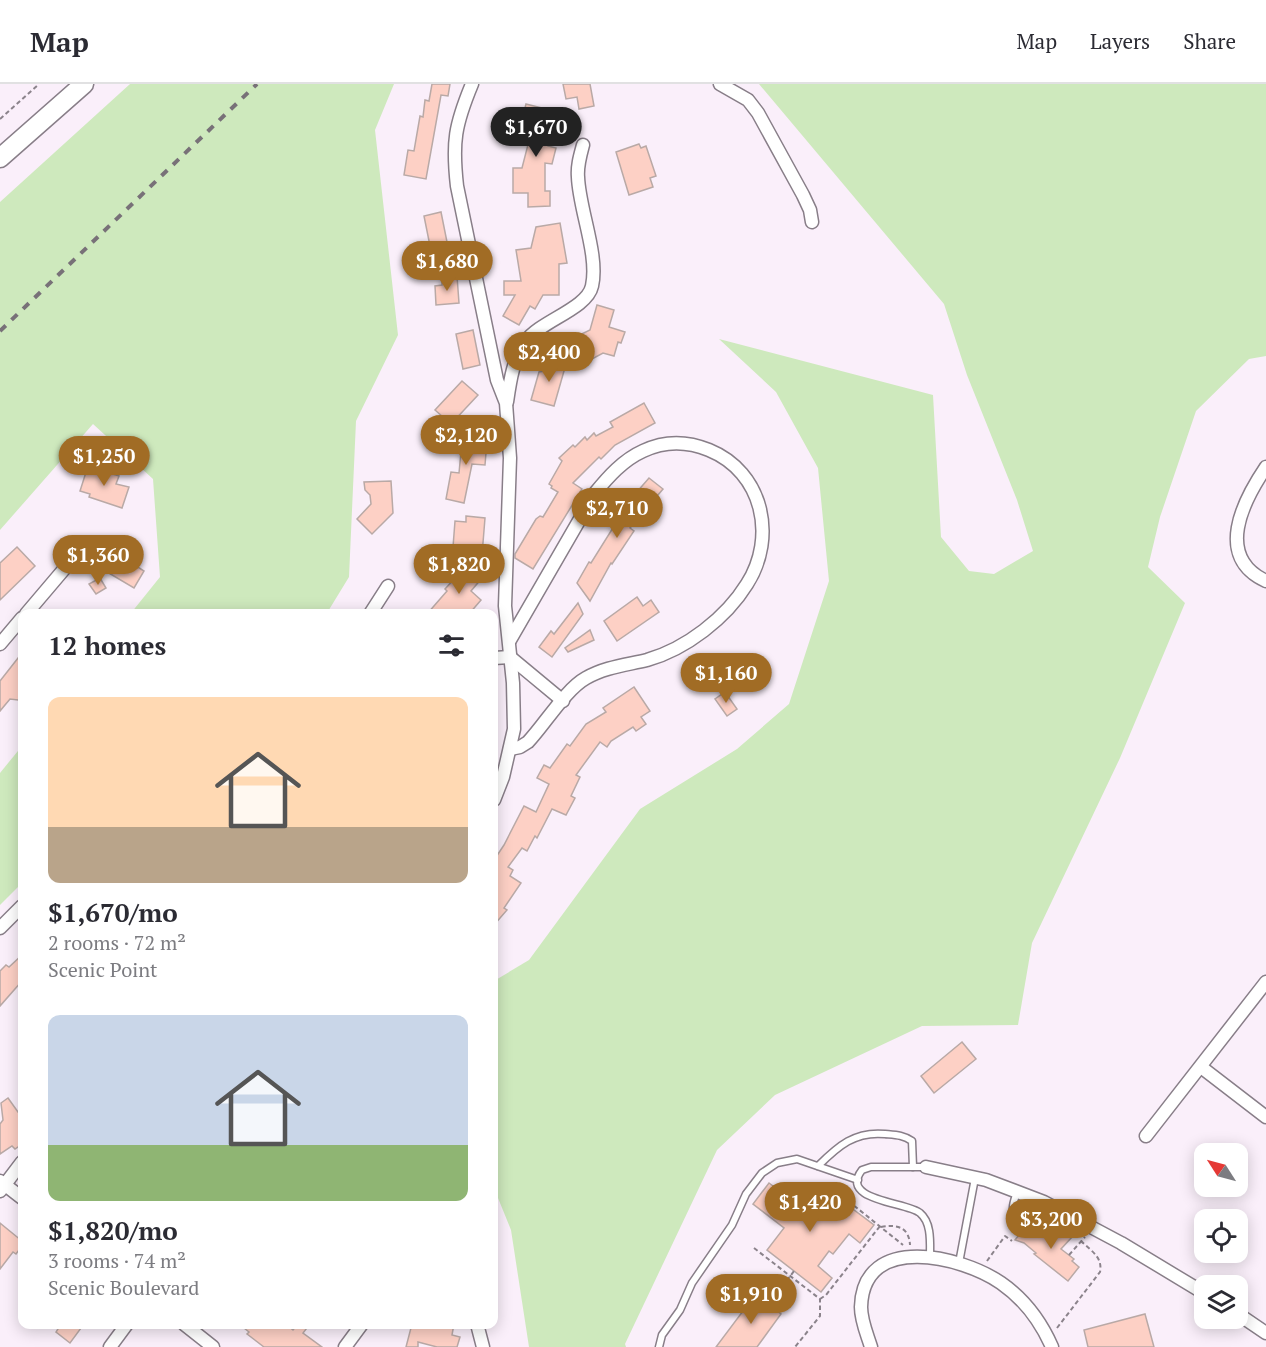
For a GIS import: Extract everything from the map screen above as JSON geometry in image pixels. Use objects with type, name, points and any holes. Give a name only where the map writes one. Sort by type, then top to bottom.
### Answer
[{"type":"street","points":[[0,158],[84,84]]},
{"type":"street","points":[[472,84],[456,130],[457,186],[497,380],[506,403]]},
{"type":"street","points":[[720,84],[748,100],[758,113],[803,195],[810,210],[812,222]]},
{"type":"street","points":[[498,790],[510,750],[514,720],[510,640],[505,626],[510,458],[506,403],[514,364],[526,341],[539,328],[583,299],[592,287],[591,252],[578,177],[583,145]]},
{"type":"street","points":[[510,640],[596,494],[612,474],[630,459],[653,447],[686,443],[719,454],[743,474],[752,487],[759,504],[763,538],[756,567],[738,598],[712,623],[682,645],[659,656],[601,671],[579,683],[528,742],[510,750]]},
{"type":"street","points":[[1266,467],[1239,517],[1236,534],[1237,546],[1246,567],[1266,581]]},
{"type":"street","points":[[30,609],[82,548]]},
{"type":"street","points":[[373,609],[388,586]]},
{"type":"street","points":[[0,644],[18,623]]},
{"type":"street","points":[[498,658],[510,657],[563,700]]},
{"type":"street","points":[[0,928],[18,910]]},
{"type":"street","points":[[1146,1136],[1266,982]]},
{"type":"street","points":[[1201,1067],[1266,1117]]},
{"type":"street","points":[[18,1167],[2,1185],[18,1195]]},
{"type":"street","points":[[926,1167],[975,1178],[1044,1202],[1093,1227],[1194,1287]]},
{"type":"street","points":[[871,1347],[861,1308],[862,1296],[868,1280],[887,1262],[898,1258],[930,1258],[959,1263],[998,1281],[1018,1297],[1042,1327],[1052,1347]]},
{"type":"street","points":[[1248,1321],[1266,1333]]},
{"type":"street","points":[[110,1347],[124,1329]]},
{"type":"street","points":[[190,1329],[213,1347]]},
{"type":"street","points":[[345,1347],[358,1329]]},
{"type":"street","points":[[478,1329],[483,1347]]},
{"type":"lane","points":[[818,1166],[841,1144],[858,1135],[872,1132],[903,1135],[912,1141],[913,1167]]},
{"type":"lane","points":[[659,1347],[662,1335],[680,1310],[692,1283],[732,1225],[746,1194],[762,1173],[777,1162],[788,1159],[818,1166],[858,1180]]},
{"type":"lane","points":[[926,1167],[872,1167],[862,1170],[858,1180],[859,1188],[874,1199],[912,1208],[922,1214],[929,1228],[930,1258]]},
{"type":"lane","points":[[959,1263],[975,1178]]},
{"type":"lane","points":[[1017,1192],[1012,1211],[1020,1220],[1036,1222],[1062,1212]]},
{"type":"path","points":[[0,119],[39,84]]},
{"type":"path","points":[[826,1187],[847,1195],[846,1200],[908,1249],[910,1238],[905,1229],[898,1226],[880,1226]]},
{"type":"path","points":[[820,1299],[826,1295],[880,1226]]},
{"type":"path","points":[[1069,1255],[1093,1227]]},
{"type":"path","points":[[984,1265],[1005,1236],[1012,1241]]},
{"type":"path","points":[[1053,1332],[1100,1272],[1102,1263],[1099,1258],[1081,1241]]},
{"type":"path","points":[[754,1248],[820,1299]]},
{"type":"path","points":[[768,1305],[794,1271]]},
{"type":"path","points":[[795,1347],[820,1316],[820,1299]]},
{"type":"green space","points":[[130,84],[394,84],[375,130],[398,335],[356,421],[349,577],[329,609],[134,609],[160,577],[153,479],[93,424],[0,530],[0,202]]},
{"type":"green space","points":[[759,84],[1266,84],[1266,356],[1249,359],[1196,411],[1160,517],[1148,567],[1185,603],[1120,758],[1032,943],[1018,1025],[922,1026],[775,1095],[717,1150],[625,1344],[626,1347],[529,1347],[511,1230],[498,1198],[498,979],[529,960],[640,809],[737,749],[789,704],[829,581],[818,468],[776,392],[719,339],[933,395],[941,537],[969,571],[994,574],[1033,551],[1017,500],[967,375],[944,304]]},
{"type":"green space","points":[[18,751],[18,887],[0,905],[0,773]]},
{"type":"building","points":[[432,84],[450,84],[448,96],[441,95],[426,179],[404,175],[408,150],[414,151],[420,116],[423,117],[425,100],[429,101]]},
{"type":"building","points":[[563,84],[590,84],[594,106],[579,109],[577,97],[566,99]]},
{"type":"building","points":[[526,104],[550,110],[548,118],[554,119],[548,146],[556,148],[552,164],[545,163],[545,191],[550,191],[550,206],[528,207],[528,193],[513,193],[513,168],[522,168],[532,129],[521,124]]},
{"type":"building","points":[[639,144],[641,148],[646,146],[656,176],[650,178],[653,187],[629,195],[616,152]]},
{"type":"building","points":[[441,212],[449,252],[432,256],[424,216]]},
{"type":"building","points":[[560,223],[567,263],[559,264],[559,295],[543,295],[535,309],[530,306],[519,325],[503,316],[515,295],[504,295],[504,281],[521,281],[516,250],[531,248],[536,227]]},
{"type":"building","points":[[457,276],[459,303],[436,305],[435,286],[442,285],[442,278]]},
{"type":"building","points":[[597,305],[614,310],[609,327],[625,332],[621,343],[618,342],[614,356],[603,353],[579,366],[567,341],[590,330]]},
{"type":"building","points":[[473,330],[480,365],[463,369],[456,334]]},
{"type":"building","points":[[547,359],[566,364],[554,406],[531,400],[539,372],[544,371]]},
{"type":"building","points":[[462,381],[478,395],[451,424],[435,410]]},
{"type":"building","points":[[644,403],[655,423],[615,445],[601,459],[599,457],[573,483],[582,489],[533,569],[515,558],[515,554],[536,519],[543,517],[558,492],[549,484],[562,461],[559,458],[585,437],[587,440],[594,433],[596,436],[613,427],[610,422]]},
{"type":"building","points":[[463,431],[483,433],[481,453],[486,453],[485,465],[472,464],[464,503],[446,499],[451,472],[459,473]]},
{"type":"building","points":[[88,466],[119,476],[116,484],[129,487],[122,508],[89,497],[90,494],[80,491]]},
{"type":"building","points":[[649,478],[663,489],[630,528],[634,531],[611,563],[590,601],[577,583],[621,515],[638,495],[636,493]]},
{"type":"building","points":[[391,481],[393,513],[372,534],[357,519],[371,504],[364,482]]},
{"type":"building","points":[[466,516],[485,518],[482,555],[464,554],[464,547],[453,547],[455,521],[466,522]]},
{"type":"building","points":[[17,547],[35,566],[0,600],[0,563]]},
{"type":"building","points":[[120,552],[144,571],[134,588],[107,572]]},
{"type":"building","points":[[467,565],[482,578],[471,591],[481,600],[473,609],[431,609],[447,591],[445,589]]},
{"type":"building","points":[[100,578],[106,588],[96,594],[89,584]]},
{"type":"building","points":[[637,597],[643,606],[651,600],[659,612],[617,641],[604,621]]},
{"type":"building","points":[[578,603],[583,614],[552,657],[539,647],[551,631],[554,634]]},
{"type":"building","points":[[590,630],[594,640],[568,652],[565,648]]},
{"type":"building","points":[[18,658],[18,700],[10,699],[0,711],[0,681]]},
{"type":"building","points":[[634,687],[650,711],[641,717],[646,724],[636,731],[633,727],[611,741],[607,747],[600,742],[576,775],[580,777],[571,796],[575,798],[566,815],[552,809],[537,838],[535,836],[527,851],[522,848],[508,867],[513,870],[510,876],[521,883],[504,908],[507,910],[498,920],[498,854],[524,806],[536,812],[549,784],[537,778],[544,765],[550,768],[567,744],[570,746],[586,724],[606,712],[603,708]]},
{"type":"building","points":[[725,692],[737,709],[727,716],[715,699]]},
{"type":"building","points":[[18,959],[18,986],[0,1006],[0,971],[6,965],[9,967]]},
{"type":"building","points":[[962,1042],[976,1059],[934,1093],[921,1076]]},
{"type":"building","points":[[8,1098],[18,1112],[18,1147],[15,1149],[12,1146],[0,1154],[0,1124],[3,1120],[1,1103]]},
{"type":"building","points":[[769,1183],[816,1218],[834,1195],[874,1225],[860,1243],[849,1234],[833,1254],[829,1251],[818,1266],[832,1278],[821,1292],[767,1250],[784,1228],[753,1204]]},
{"type":"building","points":[[0,1223],[18,1238],[18,1251],[16,1254],[13,1252],[0,1269]]},
{"type":"building","points":[[1026,1226],[1033,1231],[1035,1228],[1047,1238],[1057,1226],[1072,1237],[1061,1249],[1074,1259],[1072,1261],[1079,1267],[1068,1281],[1024,1243],[1015,1240]]},
{"type":"building","points":[[755,1295],[781,1314],[757,1347],[716,1347]]},
{"type":"building","points":[[1145,1314],[1154,1347],[1088,1347],[1084,1330]]},
{"type":"building","points":[[58,1329],[80,1329],[70,1343],[56,1332]]},
{"type":"building","points":[[245,1329],[306,1329],[303,1333],[322,1347],[264,1347],[247,1334],[249,1332]]},
{"type":"building","points":[[411,1329],[453,1329],[452,1335],[460,1337],[457,1347],[437,1347],[418,1342],[418,1347],[406,1347]]},
{"type":"railway","points":[[0,331],[257,84]]}]
